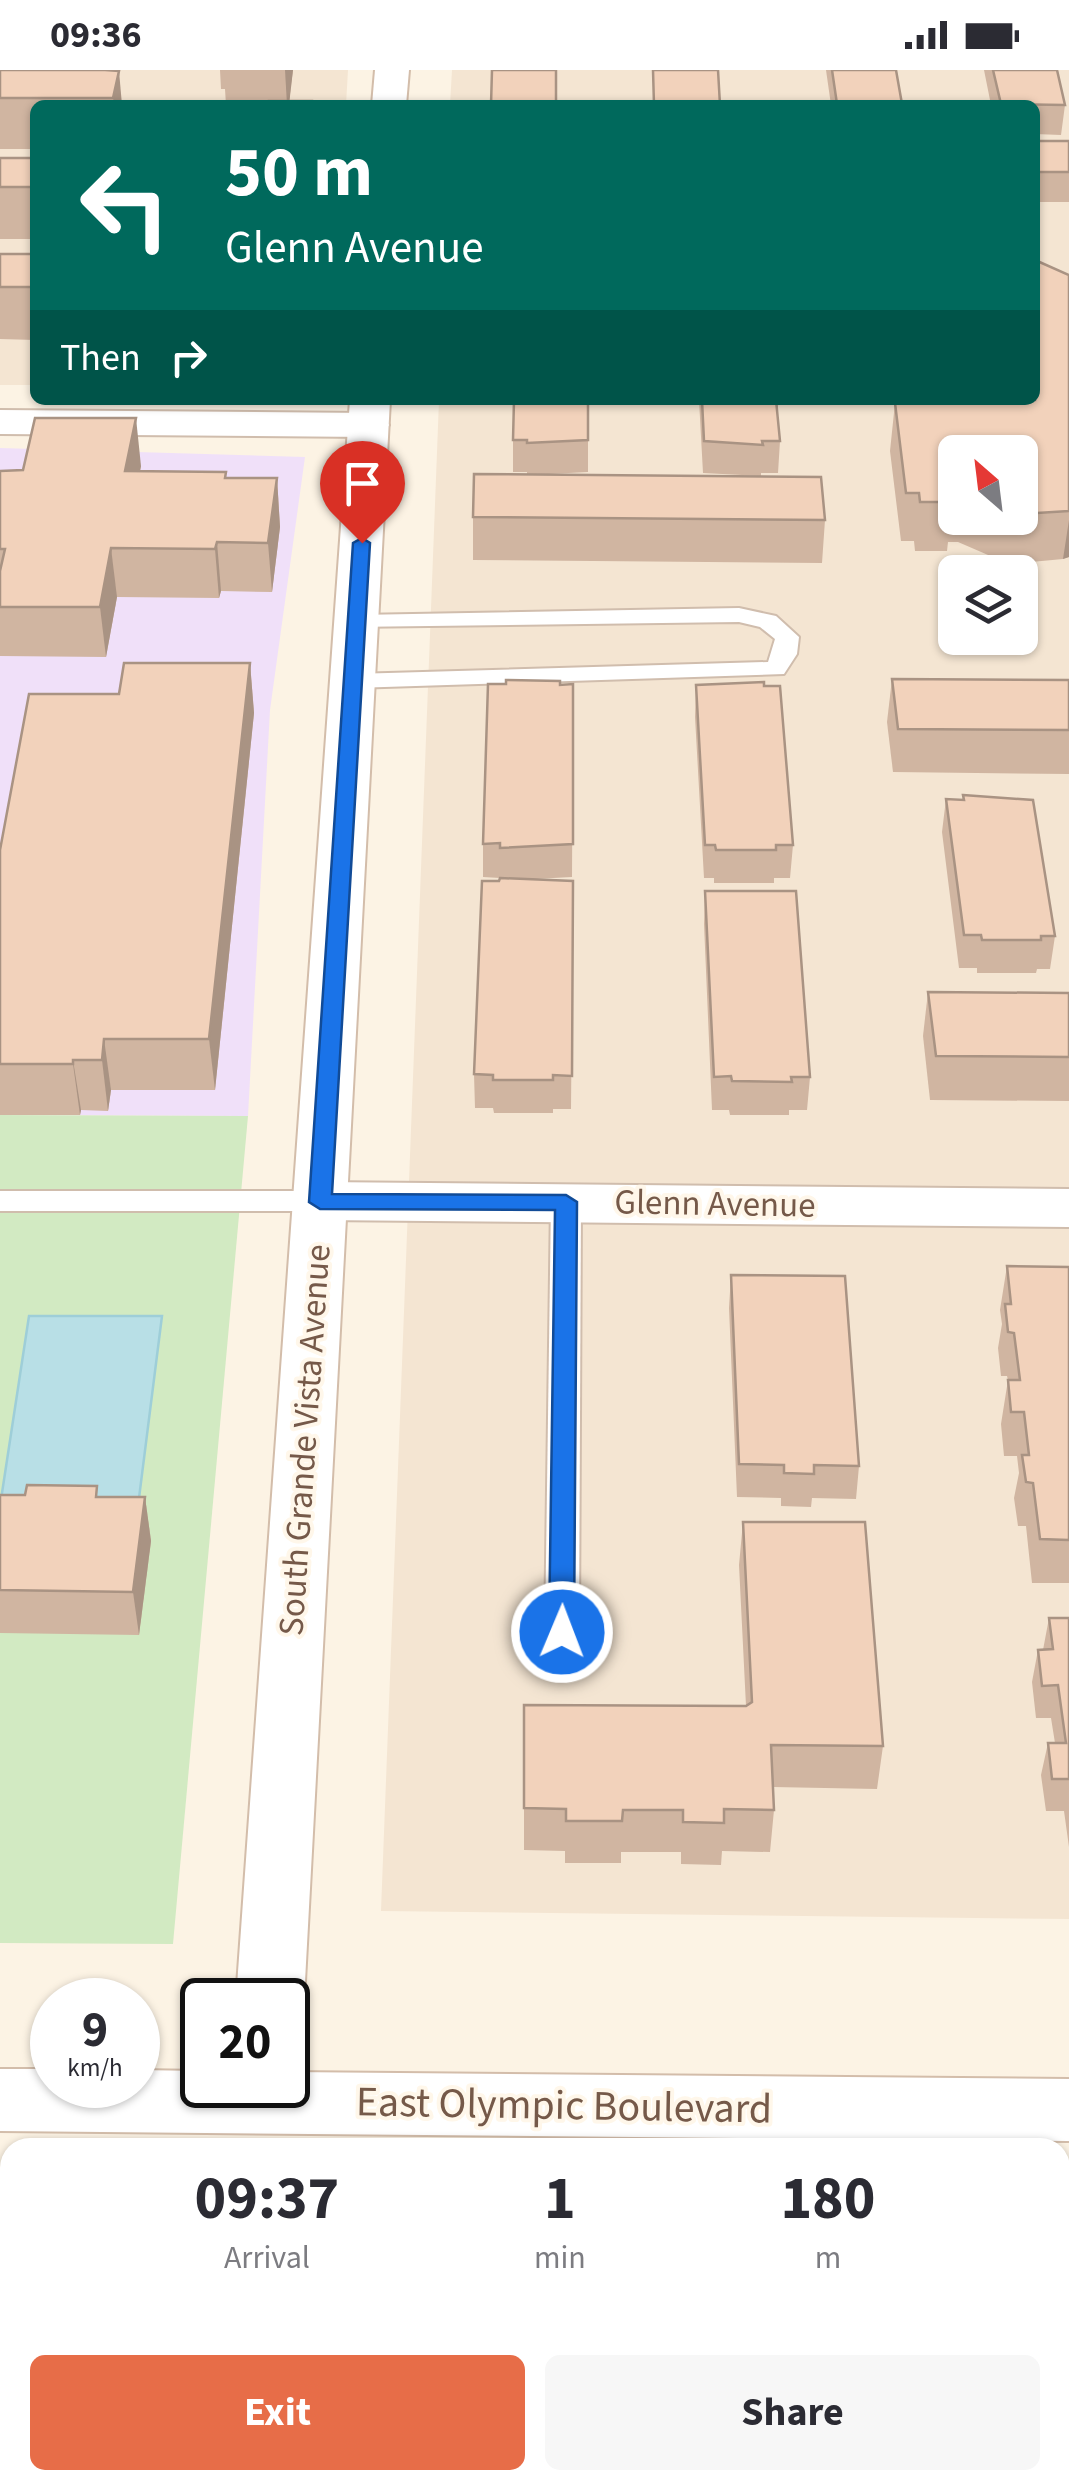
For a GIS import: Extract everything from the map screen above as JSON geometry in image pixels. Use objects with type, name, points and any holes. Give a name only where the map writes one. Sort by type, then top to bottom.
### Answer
[{"type":"street","points":[[389,100],[392,70]]},
{"type":"street","points":[[0,422],[370,412]]},
{"type":"street","name":"South Grande Vista Avenue","points":[[271,1978],[370,412]]},
{"type":"street","name":"Glenn Avenue","points":[[320,1202],[1069,1208]]},
{"type":"street","name":"East Olympic Boulevard","points":[[0,2100],[273,2112],[1069,2110]]},
{"type":"lane","points":[[353,681],[775,669],[785,654],[787,637],[768,621],[738,616],[357,622]]},
{"type":"lane","name":"Glenn Avenue","points":[[0,1201],[320,1202]]},
{"type":"lane","points":[[562,1632],[566,1202]]},
{"type":"shaded area","points":[[0,70],[348,70],[346,100],[30,100],[30,385],[0,385]]},
{"type":"shaded area","points":[[452,70],[1069,70],[1069,1919],[381,1911],[439,405],[1040,405],[1040,100],[450,100]]},
{"type":"shaded area","points":[[0,448],[305,457],[270,710],[248,1116],[0,1115]]},
{"type":"green space","points":[[0,1115],[248,1116],[173,1944],[0,1943]]},
{"type":"water","points":[[29,1316],[162,1316],[138,1506],[0,1506]]},
{"type":"building","points":[[0,70],[119,71],[113,98],[0,98]]},
{"type":"building","points":[[492,70],[556,70],[556,100],[491,100]]},
{"type":"building","points":[[653,70],[718,70],[720,100],[654,100]]},
{"type":"building","points":[[832,70],[896,70],[901,100],[836,100]]},
{"type":"building","points":[[993,70],[1057,70],[1065,105],[1040,105],[1040,100],[1000,100]]},
{"type":"building","points":[[1040,141],[1069,141],[1069,172],[1040,172]]},
{"type":"building","points":[[0,158],[30,158],[30,187],[0,187]]},
{"type":"building","points":[[0,254],[30,254],[30,287],[0,287]]},
{"type":"building","points":[[1040,262],[1069,275],[1069,511],[1038,513],[1038,435],[938,435],[938,502],[920,502],[919,493],[906,493],[895,405],[1040,405]]},
{"type":"building","points":[[514,405],[588,405],[588,440],[513,440]]},
{"type":"building","points":[[702,405],[776,405],[780,441],[762,441],[763,445],[704,441]]},
{"type":"building","points":[[35,418],[136,418],[125,471],[226,472],[225,478],[277,478],[268,543],[217,542],[215,549],[111,548],[100,607],[0,607],[0,571],[5,549],[0,549],[0,471],[23,470]]},
{"type":"building","points":[[474,474],[821,477],[825,520],[473,517]]},
{"type":"building","points":[[124,663],[250,663],[209,1039],[104,1039],[102,1060],[0,1064],[0,850],[29,694],[119,694]]},
{"type":"building","points":[[892,679],[1069,680],[1069,730],[898,729]]},
{"type":"building","points":[[506,680],[573,684],[573,844],[500,848],[500,843],[483,844],[488,684],[506,684]]},
{"type":"building","points":[[764,682],[764,686],[780,686],[793,845],[776,845],[776,850],[716,850],[715,845],[705,845],[696,685]]},
{"type":"building","points":[[963,795],[1033,800],[1055,936],[1041,936],[1041,940],[982,940],[981,935],[964,935],[946,799],[964,800]]},
{"type":"building","points":[[482,881],[573,881],[572,1076],[553,1075],[553,1080],[493,1080],[493,1075],[474,1074]]},
{"type":"building","points":[[705,891],[796,891],[810,1077],[791,1077],[792,1082],[714,1077]]},
{"type":"building","points":[[928,992],[1069,993],[1069,1057],[936,1056]]},
{"type":"building","points":[[1007,1266],[1069,1267],[1069,1540],[1040,1539],[1033,1483],[1026,1482],[1022,1455],[1029,1455],[1024,1412],[1011,1412],[1008,1380],[1020,1380],[1014,1333],[1008,1332],[1005,1304],[1011,1304]]},
{"type":"building","points":[[731,1275],[845,1276],[859,1466],[814,1465],[814,1474],[784,1473],[784,1465],[739,1464]]},
{"type":"building","points":[[27,1485],[97,1486],[96,1497],[145,1497],[133,1592],[0,1590],[0,1495],[25,1495]]},
{"type":"building","points":[[743,1522],[865,1522],[883,1746],[771,1745],[774,1810],[724,1809],[724,1823],[683,1822],[683,1810],[623,1810],[622,1821],[566,1821],[566,1809],[524,1808],[524,1705],[746,1706],[752,1702]]},
{"type":"building","points":[[1049,1618],[1069,1618],[1069,1779],[1052,1779],[1048,1743],[1066,1743],[1058,1685],[1042,1686],[1038,1650],[1053,1649]]},
{"type":"route","points":[[362,543],[320,1202],[566,1202],[562,1632]]}]
